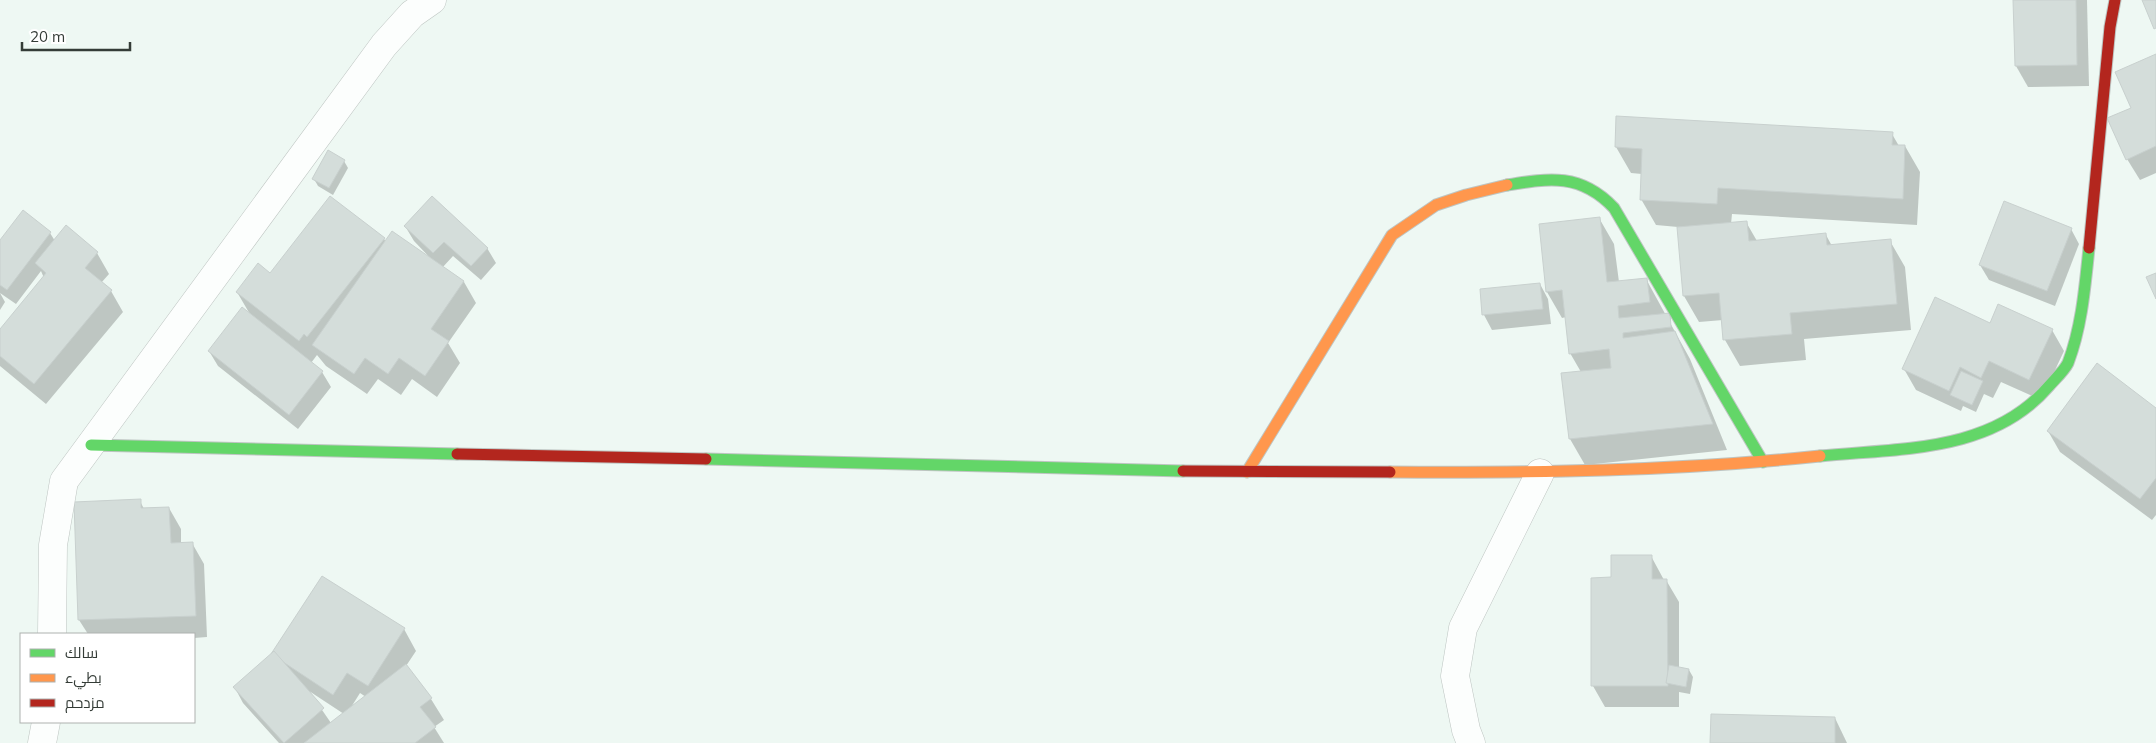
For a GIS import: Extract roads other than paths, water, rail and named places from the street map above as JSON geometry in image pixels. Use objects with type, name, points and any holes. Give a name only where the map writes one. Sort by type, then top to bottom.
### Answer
[{"type":"street","points":[[52,633],[53,545],[64,481],[384,45],[412,14],[432,0]]},
{"type":"street","points":[[91,445],[1247,472],[1540,473],[1763,462],[1941,444],[1979,435],[2013,418],[2042,394],[2067,365],[2079,325],[2086,279],[2110,27],[2116,0]]},
{"type":"street","points":[[1247,472],[1392,235],[1413,218],[1437,204],[1504,186],[1561,180],[1576,182],[1590,188],[1603,196],[1614,208],[1763,462]]},
{"type":"street","points":[[1471,743],[1466,730],[1455,676],[1463,628],[1540,473]]},
{"type":"street","points":[[42,743],[46,723]]}]
